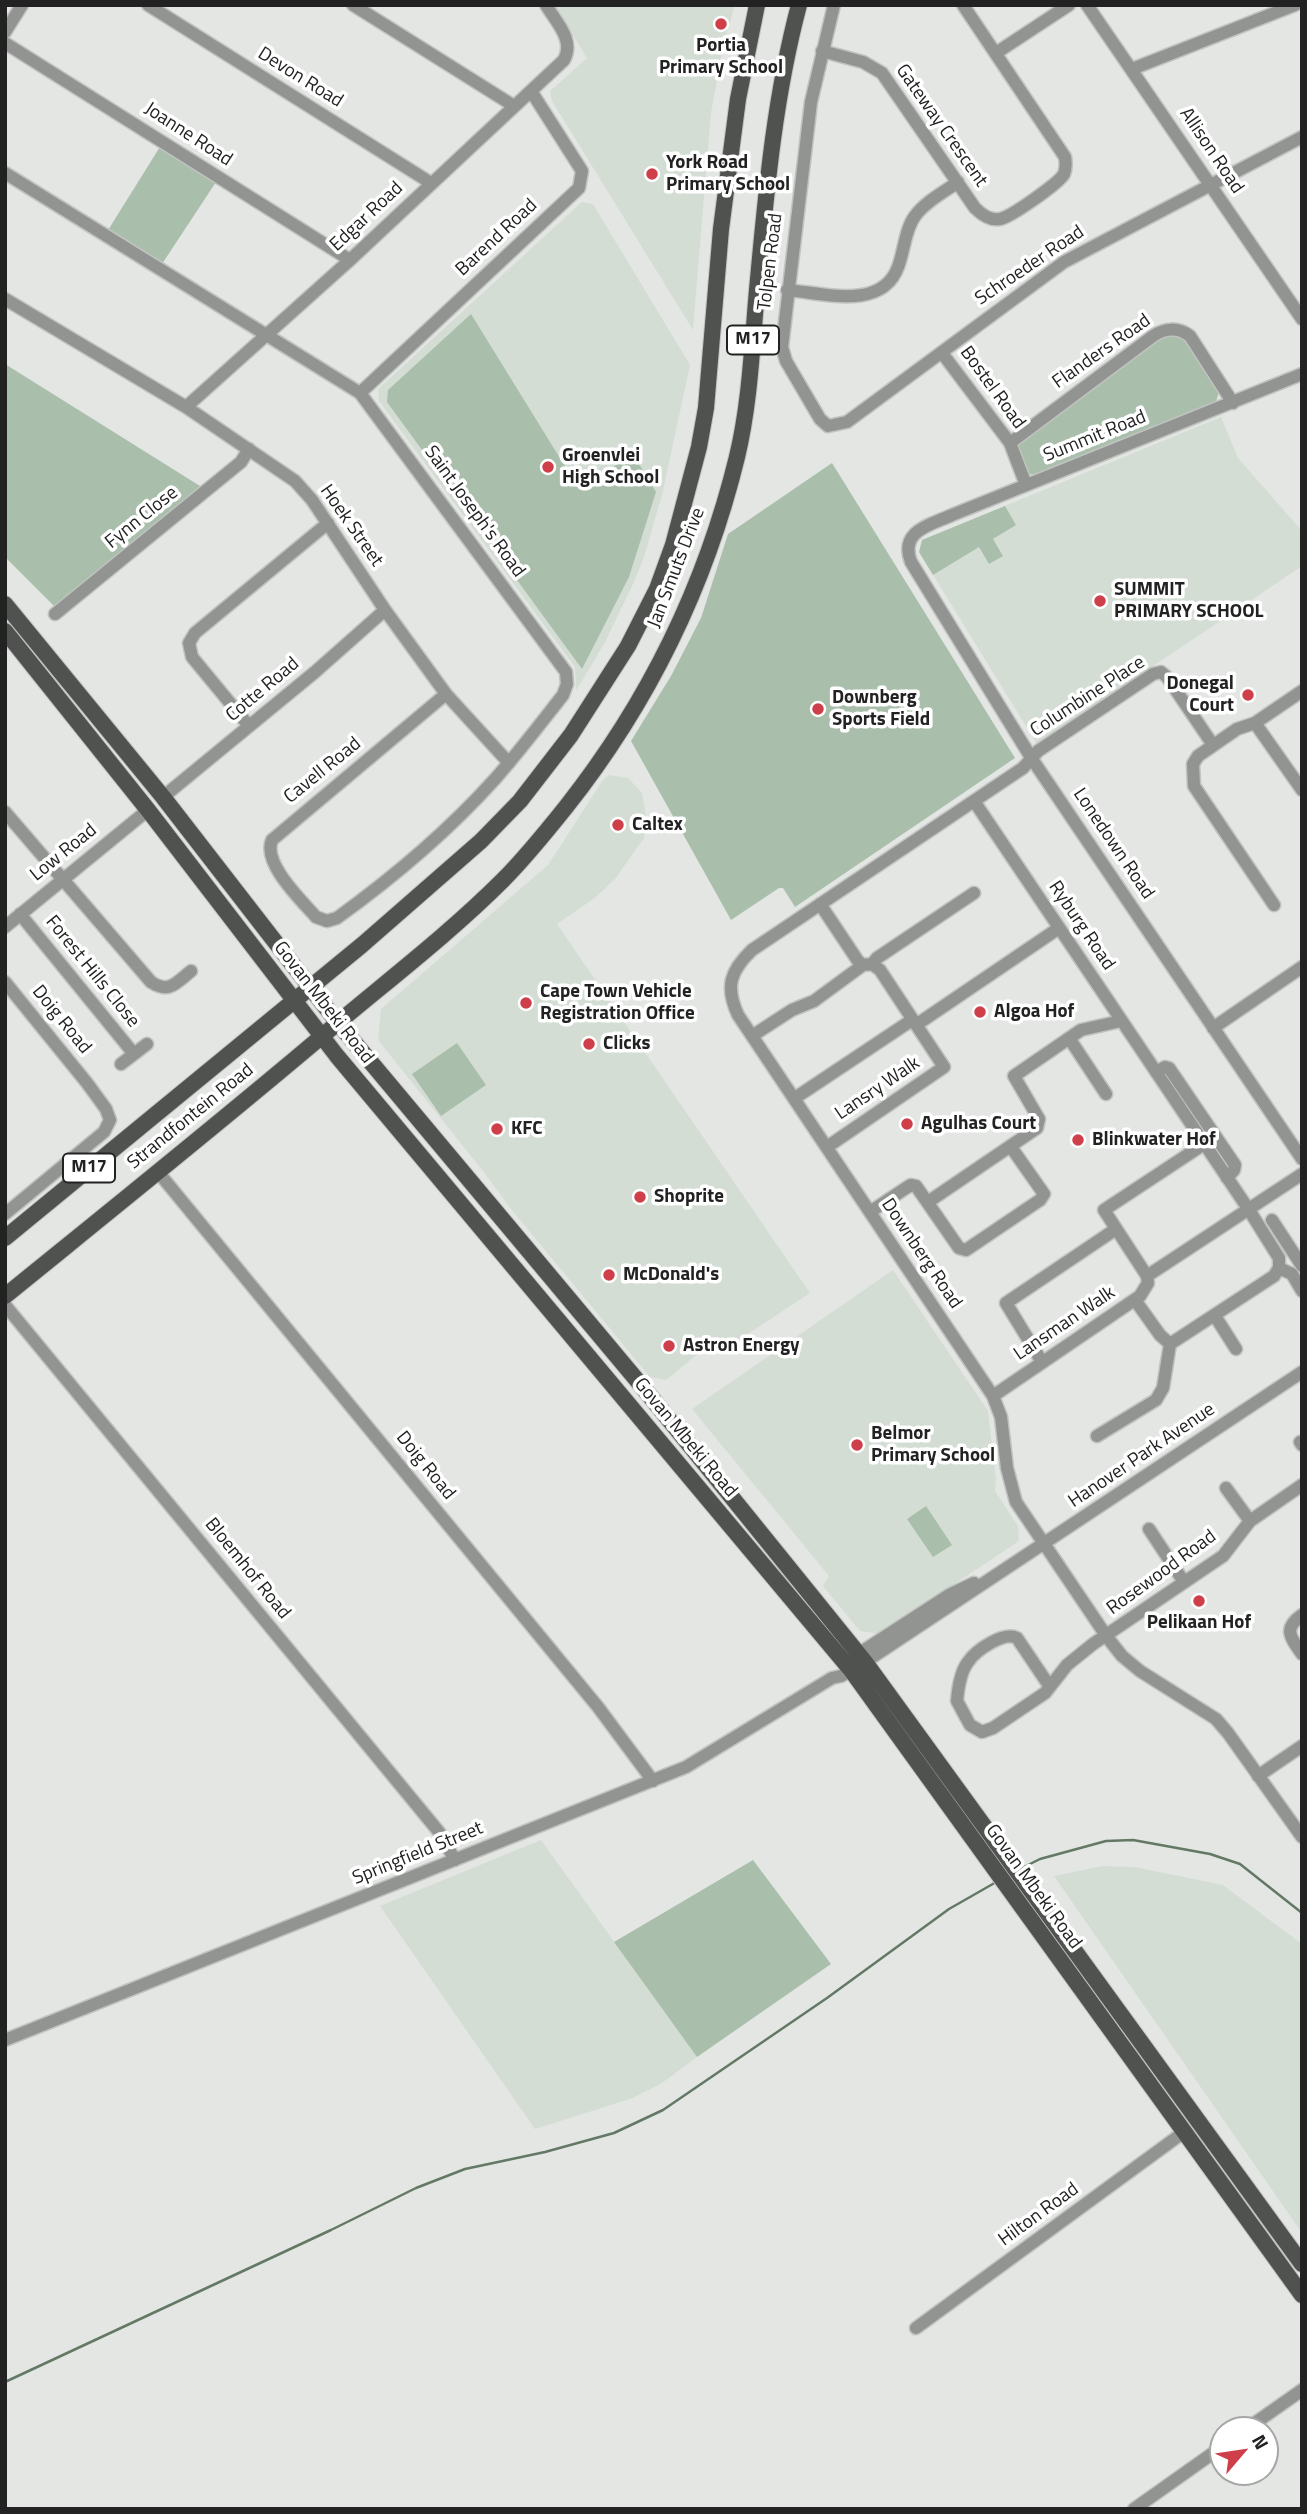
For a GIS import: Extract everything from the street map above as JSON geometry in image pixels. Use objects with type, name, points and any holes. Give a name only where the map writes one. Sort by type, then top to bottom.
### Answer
[{"type":"main road","name":"Jan Smuts Drive","points":[[310,988],[449,871],[520,801],[577,726],[628,646],[657,589],[689,489],[706,408],[723,216],[738,99],[757,5]]},
{"type":"main road","name":"Jan Smuts Drive","points":[[338,1023],[460,921],[532,849],[603,759],[650,683],[685,614],[726,500],[747,404],[768,172],[786,55],[799,5]]},
{"type":"main road","name":"Govan Mbeki Road","points":[[5,604],[163,797],[338,1023],[641,1385],[1007,1858],[1302,2264]]},
{"type":"main road","name":"Govan Mbeki Road","points":[[5,631],[148,810],[294,1001],[431,1171],[663,1444],[855,1662],[991,1865],[1302,2295]]},
{"type":"main road","name":"Strandfontein Road","points":[[5,1238],[310,988]]},
{"type":"main road","name":"Strandfontein Road","points":[[5,1296],[338,1023]]},
{"type":"street","points":[[5,32],[22,5]]},
{"type":"street","name":"Devon Road","points":[[148,5],[431,183]]},
{"type":"street","points":[[353,5],[514,106]]},
{"type":"street","name":"Edgar Road","points":[[186,407],[564,60],[568,50],[567,39],[546,5]]},
{"type":"street","name":"Tolpen Road","points":[[831,427],[820,419],[784,357],[782,347],[811,102],[834,5]]},
{"type":"street","name":"Gateway Crescent","points":[[822,51],[863,62],[881,73],[978,212],[986,217],[1000,219],[1012,214],[1059,180],[1065,170],[1065,157],[963,5]]},
{"type":"street","points":[[996,53],[1069,5]]},
{"type":"street","name":"Allison Road","points":[[1087,5],[1302,319]]},
{"type":"street","points":[[1132,69],[1295,5]]},
{"type":"street","name":"Joanne Road","points":[[5,43],[349,260]]},
{"type":"street","name":"Barend Road","points":[[360,393],[579,188],[582,171],[531,91]]},
{"type":"street","name":"Schroeder Road","points":[[831,427],[847,422],[1064,262],[1302,137]]},
{"type":"street","name":"Saint Joseph's Road","points":[[7,178],[360,393],[566,672],[567,684],[563,695],[509,763],[460,815],[424,848],[337,918],[327,921],[316,917],[295,892]]},
{"type":"street","points":[[787,290],[858,296],[872,294],[887,286],[898,269],[915,216],[958,182]]},
{"type":"street","name":"Hoek Street","points":[[5,299],[186,407],[295,481],[328,523],[385,610],[446,694],[509,763]]},
{"type":"street","name":"Flanders Road","points":[[1010,443],[1153,336],[1167,330],[1178,330],[1190,336],[1233,403]]},
{"type":"street","name":"Bostel Road","points":[[942,353],[1010,443],[1026,485]]},
{"type":"street","name":"Summit Road","points":[[908,543],[913,535],[923,529],[1302,374]]},
{"type":"street","name":"Fynn Close","points":[[55,614],[233,468],[249,449]]},
{"type":"street","points":[[249,726],[192,657],[189,643],[195,633],[328,523]]},
{"type":"street","name":"Lonedown Road","points":[[908,543],[911,562],[1032,759],[1302,1160]]},
{"type":"street","name":"Cotte Road","points":[[163,797],[385,610]]},
{"type":"street","name":"Columbine Place","points":[[1032,759],[1038,751],[1157,672],[1167,677],[1213,745]]},
{"type":"street","points":[[1275,905],[1194,786],[1192,779],[1195,758],[1237,729],[1255,723],[1302,691]]},
{"type":"street","name":"Cavell Road","points":[[295,892],[272,861],[269,850],[272,840],[446,694]]},
{"type":"street","points":[[1255,723],[1301,785]]},
{"type":"street","name":"Downberg Road","points":[[1032,759],[1023,768],[752,950],[740,961],[731,979],[730,996],[738,1015],[993,1395],[1001,1417],[1007,1468],[1016,1502],[1107,1637],[1122,1656],[1140,1671],[1216,1719],[1302,1837]]},
{"type":"street","name":"Ryburg Road","points":[[974,800],[1249,1210],[1279,1258],[1279,1268]]},
{"type":"street","name":"Low Road","points":[[5,927],[148,810]]},
{"type":"street","points":[[5,813],[150,982],[160,988],[167,988],[191,971]]},
{"type":"street","points":[[752,1036],[792,1010],[814,1001],[974,892]]},
{"type":"street","name":"Lansry Walk","points":[[820,904],[858,961],[880,970],[944,1067],[827,1147]]},
{"type":"street","name":"Forest Hills Close","points":[[20,914],[134,1054]]},
{"type":"street","name":"Lansry Walk","points":[[795,1098],[1059,928]]},
{"type":"street","points":[[1213,1028],[1302,967]]},
{"type":"street","name":"Doig Road","points":[[5,982],[87,1083],[106,1109],[109,1118],[109,1125],[104,1132],[5,1214]]},
{"type":"street","points":[[928,1202],[1035,1131],[1040,1122],[1014,1076],[1085,1029],[1121,1021]]},
{"type":"street","points":[[1069,1038],[1106,1094]]},
{"type":"street","name":"Forest Hills Close","points":[[121,1065],[147,1044]]},
{"type":"street","name":"Ryburg Road","points":[[1156,1072],[1165,1067],[1169,1068],[1235,1165],[1227,1178]]},
{"type":"street","points":[[1204,1143],[1104,1210],[1147,1276],[1302,1174]]},
{"type":"street","points":[[870,1212],[911,1185],[916,1186],[959,1248],[964,1250],[1040,1200],[1044,1194],[1011,1147]]},
{"type":"street","name":"Doig Road","points":[[163,1178],[598,1707],[653,1782]]},
{"type":"street","points":[[1272,1220],[1302,1266]]},
{"type":"street","points":[[1042,1362],[1006,1303],[1116,1229]]},
{"type":"street","points":[[1273,1248],[1285,1240]]},
{"type":"street","points":[[1097,1436],[1156,1400],[1163,1388],[1170,1344],[1274,1276],[1279,1268],[1292,1274],[1302,1291]]},
{"type":"street","name":"Lansman Walk","points":[[993,1395],[1135,1300],[1147,1286],[1147,1276]]},
{"type":"street","points":[[1135,1300],[1160,1335],[1170,1344]]},
{"type":"street","name":"Bloemhof Road","points":[[5,1305],[439,1832],[455,1860]]},
{"type":"street","points":[[1215,1316],[1236,1349]]},
{"type":"street","name":"Hanover Park Avenue","points":[[855,1662],[949,1595],[1003,1571],[1045,1545],[1302,1372]]},
{"type":"street","name":"Rosewood Road","points":[[1050,1687],[1067,1665],[1093,1644],[1107,1637],[1227,1552],[1250,1521],[1302,1485]]},
{"type":"street","points":[[1226,1488],[1250,1521]]},
{"type":"street","points":[[1149,1529],[1184,1582]]},
{"type":"street","points":[[1302,1615],[1290,1625],[1289,1631],[1302,1654]]},
{"type":"street","points":[[1012,1635],[1017,1638],[1050,1687],[993,1728],[982,1732],[970,1725],[957,1701],[966,1664],[970,1659],[997,1640],[1012,1635]]},
{"type":"street","name":"Springfield Street","points":[[5,2040],[653,1782],[706,1756],[855,1662]]},
{"type":"street","points":[[1258,1776],[1302,1746]]},
{"type":"street","name":"Hilton Road","points":[[916,2328],[1184,2132]]},
{"type":"street","points":[[1265,2416],[1302,2390]]},
{"type":"street","points":[[1134,2509],[1209,2456]]},
{"type":"shaded area","name":"York Road Primary School","points":[[554,5],[735,5],[724,42],[711,113],[693,330],[552,101],[550,91],[587,58]]},
{"type":"shaded area","name":"Groenvlei High School","points":[[582,202],[593,204],[690,365],[662,495],[644,557],[605,642],[576,691],[575,667],[379,401],[378,389]]},
{"type":"shaded area","name":"SUMMIT PRIMARY SCHOOL","points":[[1221,417],[1238,458],[1302,531],[1302,566],[1037,744],[919,552],[922,540]]},
{"type":"shaded area","points":[[609,775],[628,778],[642,793],[647,822],[644,838],[615,879],[596,897],[557,924],[810,1293],[734,1343],[711,1343],[666,1380],[650,1377],[511,1209],[378,1040],[381,1009],[548,865],[603,780]]},
{"type":"shaded area","name":"Belmor Primary School","points":[[893,1270],[988,1411],[995,1491],[1018,1526],[1019,1541],[880,1634],[860,1631],[823,1586],[829,1576],[692,1409]]},
{"type":"shaded area","points":[[541,1840],[697,2057],[662,2083],[633,2098],[535,2129],[380,1906]]},
{"type":"shaded area","points":[[1102,1866],[1135,1867],[1223,1885],[1302,1944],[1302,2233],[1054,1876]]},
{"type":"green space","points":[[163,142],[218,179],[160,267],[105,235]]},
{"type":"green space","points":[[471,314],[579,489],[633,454],[656,492],[629,577],[582,669],[387,402],[388,390]]},
{"type":"green space","points":[[1173,334],[1185,339],[1219,392],[1216,402],[1041,475],[1027,474],[1016,453],[1017,444],[1161,337]]},
{"type":"green space","points":[[5,364],[208,491],[64,616],[5,557]]},
{"type":"green space","name":"Downberg Sports Field","points":[[832,463],[1015,758],[795,907],[783,888],[779,888],[731,920],[631,741],[671,676],[701,618],[728,534]]},
{"type":"green space","points":[[1005,506],[1016,525],[993,539],[1003,556],[989,564],[979,547],[933,575],[919,552],[922,540]]},
{"type":"green space","points":[[457,1043],[486,1085],[441,1116],[412,1074]]},
{"type":"green space","points":[[926,1506],[952,1545],[933,1557],[907,1519]]},
{"type":"green space","points":[[753,1860],[831,1964],[697,2057],[614,1942]]},
{"type":"waterway","points":[[1022,1868],[1040,1859],[1106,1841],[1133,1840],[1210,1854],[1240,1864],[1302,1913]]},
{"type":"waterway","points":[[5,2382],[416,2188],[465,2169],[545,2152],[614,2133],[663,2110],[827,1998],[949,1909],[998,1881]]},
{"type":"place","name":"Portia Primary School","points":[[721,24]]},
{"type":"place","name":"York Road Primary School","points":[[652,174]]},
{"type":"place","name":"Groenvlei High School","points":[[548,467]]},
{"type":"place","name":"SUMMIT PRIMARY SCHOOL","points":[[1100,601]]},
{"type":"place","name":"Donegal Court","points":[[1248,695]]},
{"type":"place","name":"Downberg Sports Field","points":[[818,709]]},
{"type":"place","name":"Caltex","points":[[618,825]]},
{"type":"place","name":"Cape Town Vehicle Registration Office","points":[[526,1003]]},
{"type":"place","name":"Algoa Hof","points":[[980,1012]]},
{"type":"place","name":"Clicks","points":[[589,1044]]},
{"type":"place","name":"Agulhas Court","points":[[907,1124]]},
{"type":"place","name":"KFC","points":[[497,1129]]},
{"type":"place","name":"Blinkwater Hof","points":[[1078,1140]]},
{"type":"place","name":"Shoprite","points":[[640,1197]]},
{"type":"place","name":"McDonald's","points":[[609,1275]]},
{"type":"place","name":"Astron Energy","points":[[669,1346]]},
{"type":"place","name":"Belmor Primary School","points":[[857,1445]]},
{"type":"place","name":"Pelikaan Hof","points":[[1199,1601]]}]
